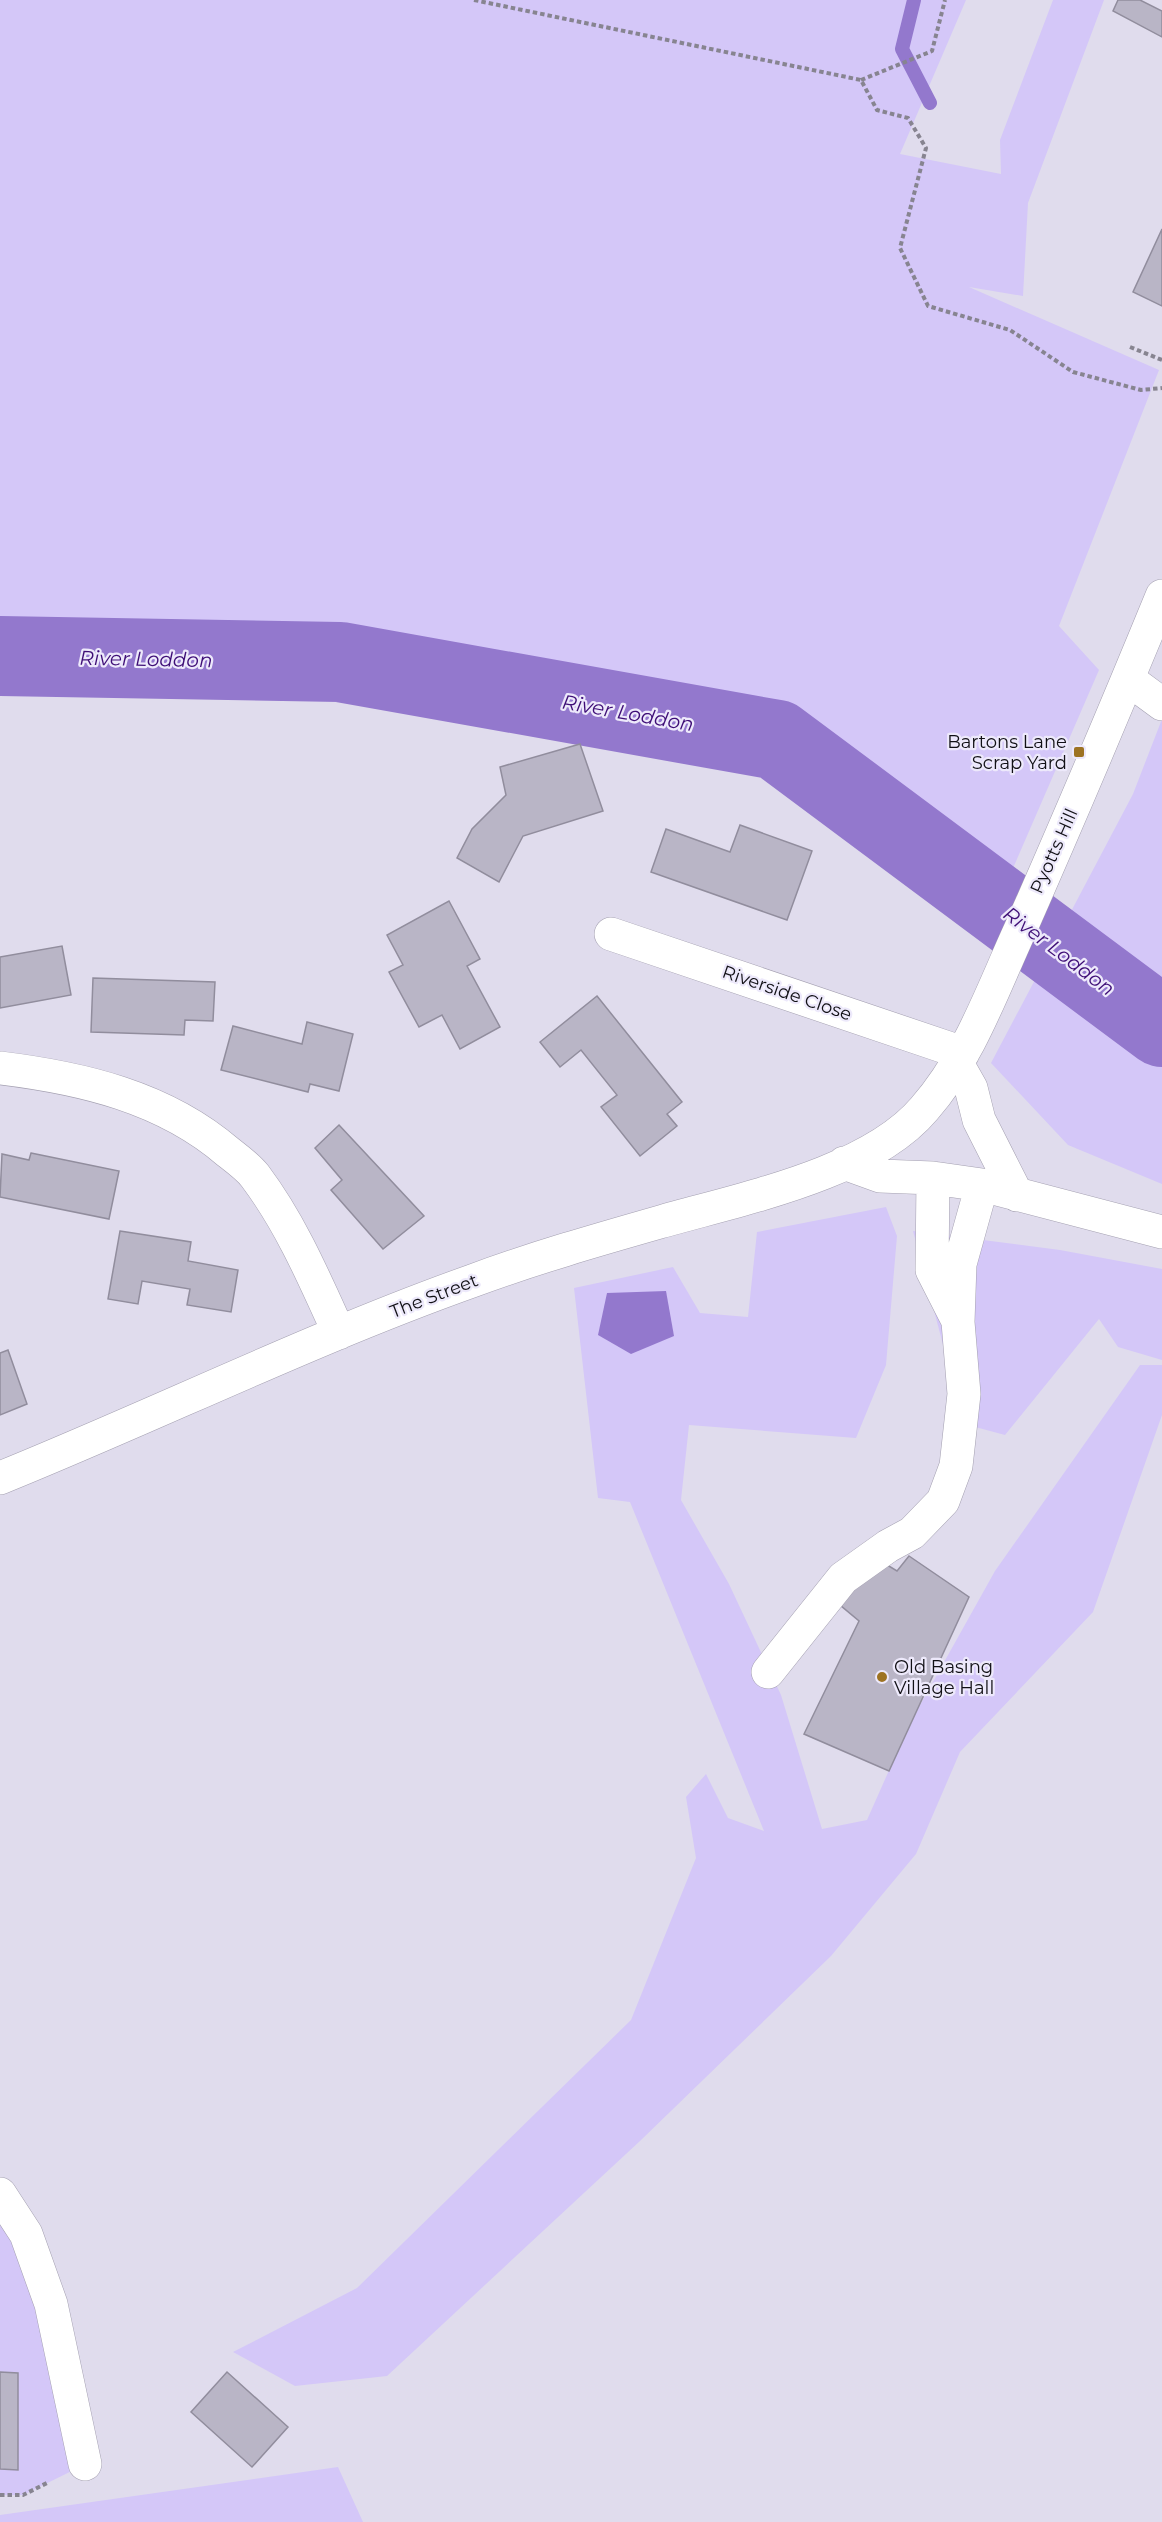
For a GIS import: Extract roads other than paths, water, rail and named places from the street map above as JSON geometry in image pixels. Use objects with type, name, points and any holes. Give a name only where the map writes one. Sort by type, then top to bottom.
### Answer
[{"type":"street","name":"Pyotts Hill","points":[[880,1148],[922,1113],[961,1059],[1058,844],[1162,596]]},
{"type":"street","points":[[1128,679],[1162,704]]},
{"type":"street","name":"Riverside Close","points":[[611,934],[961,1059]]},
{"type":"street","points":[[961,1059],[979,1120],[1017,1195]]},
{"type":"street","points":[[0,1068],[59,1076],[110,1089],[158,1107],[215,1141],[254,1174],[293,1232],[339,1332]]},
{"type":"street","name":"The Street","points":[[0,1478],[130,1425],[339,1332],[471,1281],[590,1242],[789,1185],[880,1148]]},
{"type":"street","points":[[844,1163],[880,1176],[933,1178],[982,1185],[1162,1232]]},
{"type":"street","points":[[933,1178],[932,1270],[958,1322]]},
{"type":"street","points":[[768,1672],[843,1578],[888,1546],[912,1533],[943,1501],[956,1466],[964,1394],[958,1322],[960,1264],[982,1185]]},
{"type":"street","points":[[0,2194],[26,2234],[51,2304],[85,2464]]},
{"type":"waterway","points":[[914,0],[902,49],[930,103]]},
{"type":"waterway","name":"River Loddon","points":[[0,656],[340,662],[777,740],[1162,1027]]},
{"type":"place","name":"Bartons Lane Scrap Yard","points":[[1079,752]]},
{"type":"place","name":"Old Basing Village Hall","points":[[882,1677]]}]
